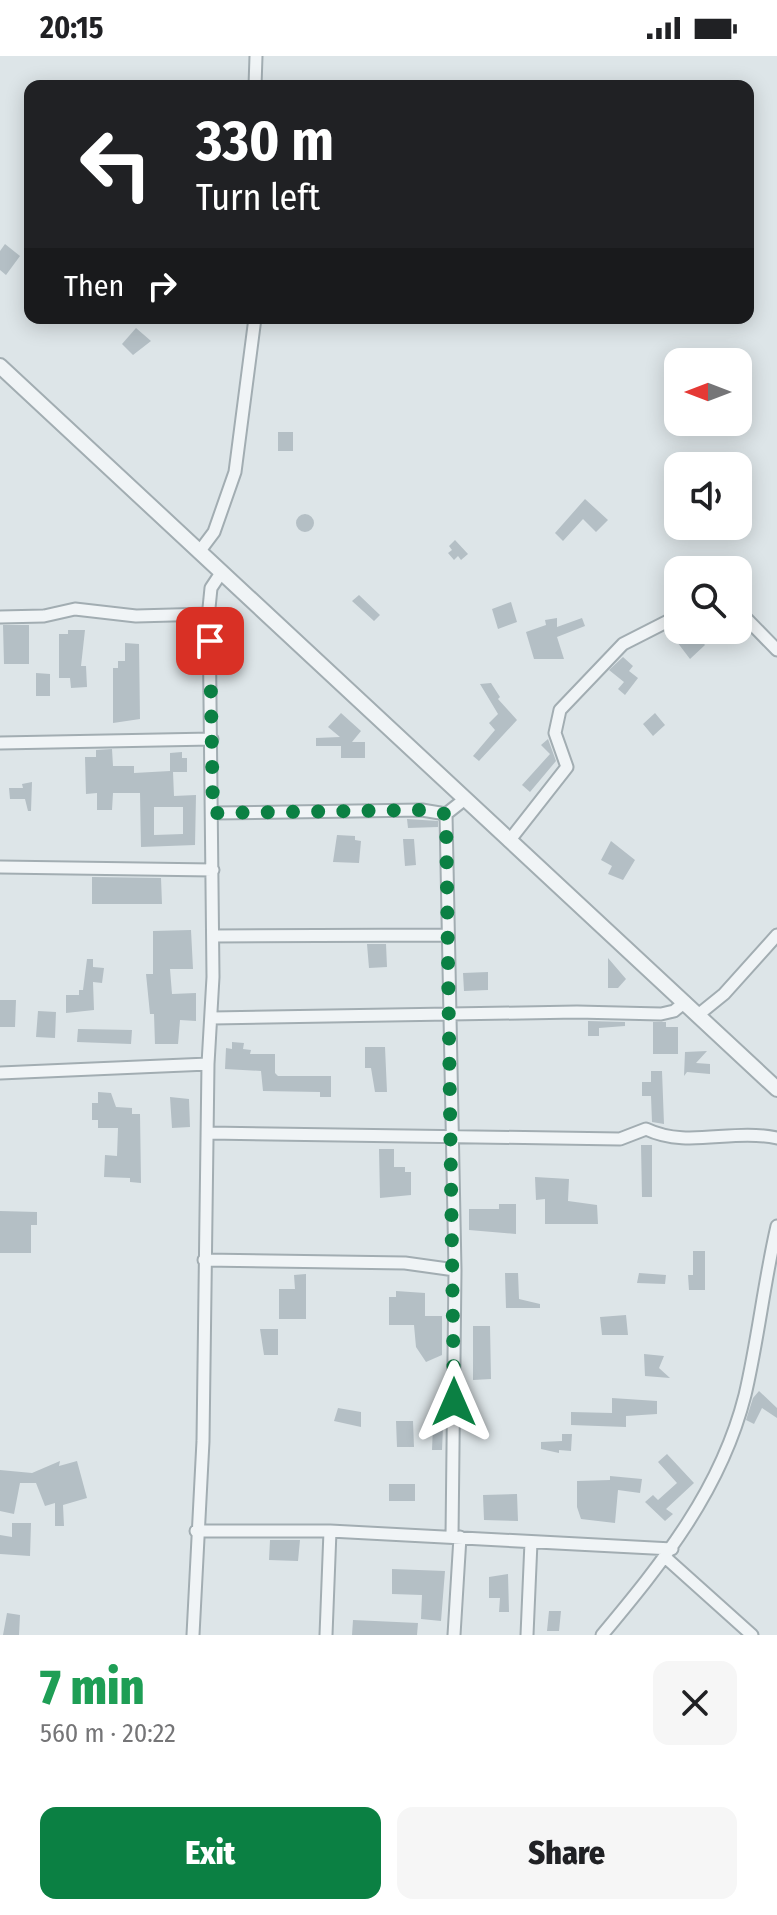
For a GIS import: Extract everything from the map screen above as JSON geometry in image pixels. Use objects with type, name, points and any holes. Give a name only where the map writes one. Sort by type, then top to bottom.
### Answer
[{"type":"street","points":[[255,80],[256,56]]},
{"type":"street","points":[[199,552],[214,532],[235,472],[254,324]]},
{"type":"street","points":[[0,366],[654,978],[685,1002],[777,1089]]},
{"type":"street","points":[[193,1635],[203,1441],[208,1064],[212,1018],[213,813],[209,614],[211,588],[221,573]]},
{"type":"street","points":[[0,617],[44,616],[75,609],[136,616],[209,614]]},
{"type":"street","points":[[509,841],[567,767],[555,733],[560,710],[623,644],[664,623]]},
{"type":"street","points":[[752,624],[777,650]]},
{"type":"street","points":[[0,743],[212,739]]},
{"type":"street","points":[[213,813],[422,810],[446,814],[465,799]]},
{"type":"street","points":[[446,814],[455,1270],[454,1635]]},
{"type":"street","points":[[0,867],[213,870]]},
{"type":"street","points":[[213,936],[447,935]]},
{"type":"street","points":[[698,1015],[724,994],[777,935]]},
{"type":"street","points":[[212,1018],[661,1014],[674,1011],[685,1002]]},
{"type":"street","points":[[0,1073],[208,1064]]},
{"type":"street","points":[[209,1133],[620,1139],[646,1129],[667,1139],[755,1133],[777,1138]]},
{"type":"street","points":[[602,1635],[668,1553],[713,1482],[744,1397],[777,1226]]},
{"type":"street","points":[[204,1260],[405,1263],[455,1270]]},
{"type":"street","points":[[196,1531],[330,1531],[668,1553],[752,1635]]},
{"type":"street","points":[[326,1635],[330,1531]]},
{"type":"street","points":[[527,1635],[531,1542]]},
{"type":"building","points":[[5,244],[20,256],[6,275],[0,270],[0,251]]},
{"type":"building","points":[[136,328],[151,341],[133,355],[122,344]]},
{"type":"building","points":[[278,432],[293,432],[293,451],[278,451]]},
{"type":"building","points":[[585,499],[608,520],[596,532],[583,519],[563,541],[555,533]]},
{"type":"building","points":[[305,514],[314,523],[305,532],[296,523]]},
{"type":"building","points":[[455,540],[468,554],[461,560],[458,556],[454,560],[448,553],[452,550],[449,546]]},
{"type":"building","points":[[359,595],[380,615],[374,621],[352,601]]},
{"type":"building","points":[[511,602],[517,622],[498,629],[492,609]]},
{"type":"building","points":[[557,618],[557,627],[582,618],[585,626],[557,637],[564,659],[534,659],[526,632],[546,625],[545,620]]},
{"type":"building","points":[[3,625],[29,625],[29,664],[4,664]]},
{"type":"building","points":[[68,630],[85,630],[81,666],[86,666],[87,687],[71,688],[70,678],[59,678],[59,634],[68,634]]},
{"type":"building","points":[[125,643],[139,644],[140,719],[113,723],[113,668],[118,668],[118,661],[125,661]]},
{"type":"building","points":[[679,644],[704,644],[705,645],[690,659]]},
{"type":"building","points":[[623,657],[633,666],[629,671],[638,678],[625,695],[618,689],[624,682],[609,670]]},
{"type":"building","points":[[36,673],[50,674],[50,696],[36,696]]},
{"type":"building","points":[[491,683],[500,697],[498,699],[517,720],[479,761],[473,756],[495,730],[489,723],[498,714],[480,684]]},
{"type":"building","points":[[341,713],[361,731],[352,742],[365,742],[365,758],[341,758],[341,746],[316,746],[316,738],[340,737],[328,727]]},
{"type":"building","points":[[655,713],[665,725],[653,736],[643,724]]},
{"type":"building","points":[[548,739],[556,761],[530,792],[522,785],[550,754],[541,745]]},
{"type":"building","points":[[112,749],[113,766],[134,766],[134,773],[170,771],[170,753],[182,752],[182,758],[187,758],[187,772],[173,772],[174,796],[196,795],[195,845],[141,847],[140,793],[113,793],[112,810],[97,810],[97,793],[86,794],[85,757],[96,757],[96,750]],"holes":[[[154,807],[183,807],[183,834],[154,835]]]},
{"type":"building","points":[[32,782],[31,811],[28,811],[25,799],[10,799],[9,788],[23,788],[22,784]]},
{"type":"building","points":[[407,819],[438,821],[438,827],[408,828]]},
{"type":"building","points":[[337,835],[355,836],[355,840],[361,841],[359,863],[333,862]]},
{"type":"building","points":[[403,839],[414,839],[416,865],[405,866]]},
{"type":"building","points":[[611,841],[635,860],[623,880],[608,874],[612,866],[601,860]]},
{"type":"building","points":[[92,877],[161,878],[162,904],[92,904]]},
{"type":"building","points":[[191,930],[193,969],[170,969],[172,994],[196,993],[196,1021],[180,1020],[178,1044],[155,1044],[154,1014],[150,1014],[146,974],[153,974],[153,931]]},
{"type":"building","points":[[367,944],[386,944],[387,967],[369,968]]},
{"type":"building","points":[[608,958],[626,979],[618,988],[608,988]]},
{"type":"building","points":[[87,959],[93,959],[93,967],[104,968],[102,983],[93,982],[94,1010],[66,1013],[66,995],[79,995],[79,990],[83,990]]},
{"type":"building","points":[[488,972],[488,990],[464,991],[463,973]]},
{"type":"building","points":[[0,1000],[16,1000],[15,1027],[0,1027]]},
{"type":"building","points":[[38,1011],[56,1012],[55,1038],[36,1037]]},
{"type":"building","points":[[588,1021],[625,1022],[625,1026],[599,1028],[599,1036],[588,1036]]},
{"type":"building","points":[[653,1022],[666,1022],[666,1027],[678,1027],[678,1054],[653,1054]]},
{"type":"building","points":[[78,1029],[132,1030],[131,1044],[77,1042]]},
{"type":"building","points":[[232,1042],[244,1043],[243,1049],[251,1050],[250,1054],[275,1054],[275,1073],[278,1076],[331,1076],[331,1097],[320,1097],[320,1092],[263,1091],[261,1071],[225,1069],[226,1048],[232,1049]]},
{"type":"building","points":[[365,1047],[385,1047],[387,1092],[375,1092],[371,1068],[365,1068]]},
{"type":"building","points":[[707,1051],[696,1063],[710,1064],[710,1074],[687,1072],[684,1076],[685,1052]]},
{"type":"building","points":[[651,1071],[662,1071],[664,1124],[652,1122],[651,1096],[642,1096],[642,1082],[651,1082]]},
{"type":"building","points":[[98,1092],[111,1093],[116,1107],[132,1108],[132,1114],[140,1114],[141,1183],[130,1182],[130,1178],[104,1177],[105,1155],[117,1156],[118,1128],[98,1128],[98,1120],[92,1120],[92,1103],[98,1103]]},
{"type":"building","points":[[170,1097],[189,1099],[190,1127],[172,1128]]},
{"type":"building","points":[[641,1145],[652,1145],[652,1197],[642,1197]]},
{"type":"building","points":[[379,1149],[394,1149],[394,1167],[405,1167],[405,1172],[411,1172],[411,1195],[380,1198]]},
{"type":"building","points":[[535,1177],[569,1179],[568,1201],[597,1205],[598,1224],[545,1224],[545,1199],[536,1200]]},
{"type":"building","points":[[499,1204],[516,1204],[516,1234],[469,1230],[469,1209],[499,1209]]},
{"type":"building","points":[[0,1211],[37,1212],[37,1225],[31,1225],[31,1253],[0,1253]]},
{"type":"building","points":[[693,1251],[705,1251],[705,1290],[689,1290],[688,1275],[693,1275]]},
{"type":"building","points":[[505,1273],[518,1273],[519,1299],[540,1304],[540,1308],[506,1308]]},
{"type":"building","points":[[639,1273],[666,1275],[665,1284],[637,1283]]},
{"type":"building","points":[[306,1274],[306,1319],[279,1319],[279,1289],[295,1289],[294,1275]]},
{"type":"building","points":[[396,1291],[425,1293],[425,1316],[442,1316],[442,1355],[426,1362],[416,1347],[414,1325],[389,1325],[389,1297],[396,1297]]},
{"type":"building","points":[[626,1315],[628,1335],[602,1335],[600,1317]]},
{"type":"building","points":[[473,1326],[490,1326],[491,1379],[473,1380]]},
{"type":"building","points":[[260,1329],[278,1329],[278,1355],[264,1355]]},
{"type":"building","points":[[644,1354],[664,1356],[659,1368],[670,1378],[645,1376]]},
{"type":"building","points":[[759,1391],[777,1408],[777,1418],[762,1408],[754,1424],[746,1420],[753,1398]]},
{"type":"building","points":[[612,1398],[657,1401],[657,1414],[626,1416],[626,1427],[571,1425],[571,1412],[612,1413]]},
{"type":"building","points":[[338,1408],[361,1412],[361,1427],[334,1421]]},
{"type":"building","points":[[396,1421],[413,1421],[414,1447],[397,1447]]},
{"type":"building","points":[[433,1426],[443,1427],[442,1450],[432,1450]]},
{"type":"building","points":[[562,1434],[572,1434],[571,1451],[559,1450],[559,1453],[541,1449],[541,1442],[562,1441]]},
{"type":"building","points":[[667,1454],[694,1483],[666,1509],[673,1514],[665,1521],[645,1502],[653,1495],[658,1500],[677,1483],[658,1462]]},
{"type":"building","points":[[60,1461],[59,1466],[77,1461],[87,1498],[63,1505],[64,1526],[55,1526],[55,1503],[45,1506],[36,1483],[20,1483],[14,1514],[0,1511],[0,1470],[32,1473]]},
{"type":"building","points":[[610,1476],[642,1479],[640,1493],[618,1490],[615,1523],[581,1519],[577,1507],[577,1481],[610,1480]]},
{"type":"building","points":[[389,1484],[415,1484],[415,1501],[389,1501]]},
{"type":"building","points":[[517,1494],[518,1521],[484,1520],[483,1495]]},
{"type":"building","points":[[12,1523],[31,1523],[30,1556],[0,1554],[0,1535],[12,1537]]},
{"type":"building","points":[[270,1540],[300,1540],[298,1561],[269,1560]]},
{"type":"building","points":[[392,1569],[445,1571],[441,1621],[421,1619],[422,1595],[392,1594]]},
{"type":"building","points":[[508,1574],[509,1612],[499,1612],[500,1598],[489,1598],[489,1577]]},
{"type":"building","points":[[549,1611],[561,1611],[559,1631],[547,1631]]},
{"type":"building","points":[[7,1613],[20,1615],[19,1635],[3,1635]]},
{"type":"building","points":[[353,1620],[418,1623],[417,1635],[352,1635]]},
{"type":"route","points":[[210,641],[213,813],[427,810],[446,814],[449,1106],[455,1270],[454,1402]]}]
